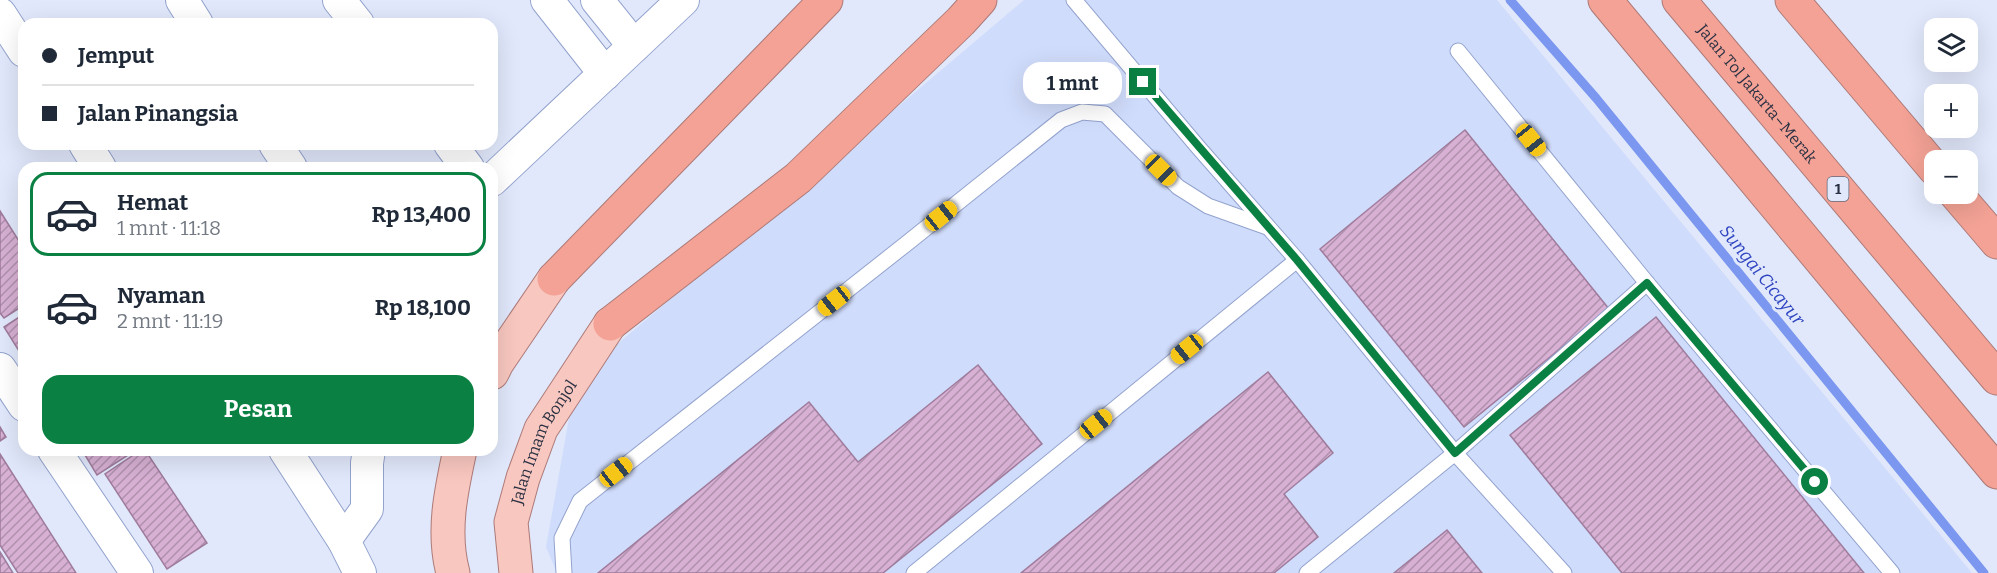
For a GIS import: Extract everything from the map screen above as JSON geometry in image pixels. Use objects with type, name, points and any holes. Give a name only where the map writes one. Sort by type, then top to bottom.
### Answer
[{"type":"highway","points":[[554,279],[826,0]]},
{"type":"highway","points":[[610,324],[798,178],[980,0]]},
{"type":"highway","points":[[1605,0],[1997,472]]},
{"type":"highway","name":"Jalan Tol Jakarta–Merak","points":[[1679,0],[1997,378]]},
{"type":"highway","points":[[1792,0],[1924,156]]},
{"type":"highway","points":[[1965,204],[1997,242]]},
{"type":"main road","points":[[498,362],[554,279]]},
{"type":"main road","name":"Jalan Imam Bonjol","points":[[516,573],[511,522],[523,478],[541,429],[610,324]]},
{"type":"main road","points":[[453,573],[448,554],[449,498],[459,456]]},
{"type":"street","points":[[182,0],[193,18]]},
{"type":"street","points":[[339,0],[353,18]]},
{"type":"street","points":[[547,0],[605,74]]},
{"type":"street","points":[[597,0],[634,46]]},
{"type":"street","points":[[498,174],[683,0]]},
{"type":"street","points":[[0,14],[18,42]]},
{"type":"street","points":[[0,369],[18,396]]},
{"type":"street","points":[[58,456],[137,573]]},
{"type":"street","points":[[289,456],[344,541],[360,573]]},
{"type":"street","points":[[344,541],[367,509],[368,456]]},
{"type":"lane","points":[[1074,0],[1297,260],[1455,453],[1564,573]]},
{"type":"lane","points":[[1458,51],[1647,283],[1892,573]]},
{"type":"lane","points":[[564,573],[562,538],[580,501],[1061,120],[1082,112],[1105,114],[1178,187],[1208,206],[1267,227]]},
{"type":"lane","points":[[914,573],[1297,260]]},
{"type":"lane","points":[[1307,573],[1455,453],[1647,283]]},
{"type":"shaded area","points":[[1024,0],[1497,0],[1972,573],[557,573],[546,547],[576,379]]},
{"type":"building","points":[[1465,130],[1609,309],[1464,427],[1320,249]]},
{"type":"building","points":[[0,211],[18,240],[18,309],[4,318],[0,313]]},
{"type":"building","points":[[1656,317],[1864,573],[1622,573],[1510,435]]},
{"type":"building","points":[[18,318],[18,349],[4,327]]},
{"type":"building","points":[[978,365],[1042,444],[883,573],[598,573],[809,402],[858,462]]},
{"type":"building","points":[[1268,372],[1333,453],[1284,494],[1318,537],[1274,573],[1021,573]]},
{"type":"building","points":[[0,427],[6,437],[0,441]]},
{"type":"building","points":[[0,454],[76,573],[18,573],[0,545]]},
{"type":"building","points":[[86,456],[127,456],[97,475]]},
{"type":"building","points":[[132,456],[149,456],[207,543],[167,569],[105,474]]},
{"type":"building","points":[[1447,530],[1482,573],[1394,573]]},
{"type":"building","points":[[0,552],[13,573],[0,573]]},
{"type":"waterway","name":"Sungai Cicayur","points":[[1510,0],[1596,98],[1984,573]]},
{"type":"route","points":[[1143,82],[1297,260],[1455,453],[1647,283],[1815,482]]}]
